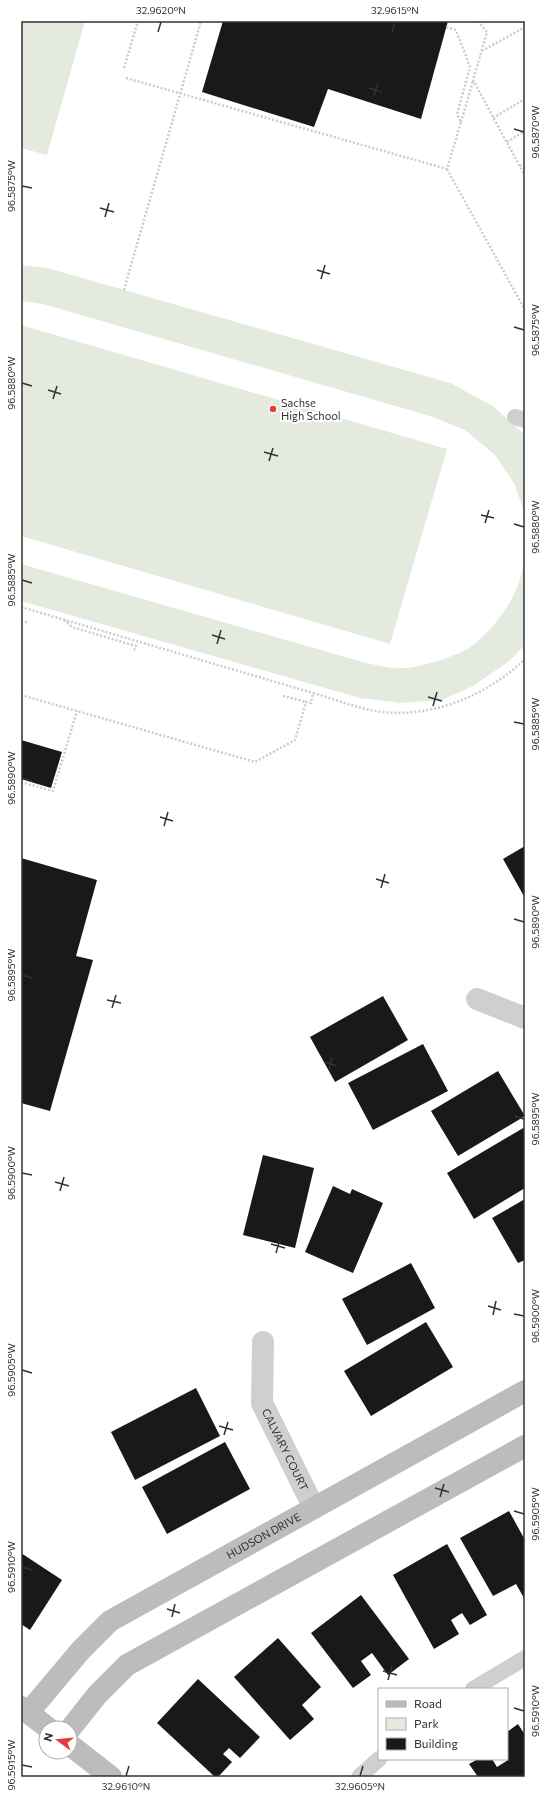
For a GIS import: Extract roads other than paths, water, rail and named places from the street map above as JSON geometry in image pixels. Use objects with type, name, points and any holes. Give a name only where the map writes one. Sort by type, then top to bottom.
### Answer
[{"type":"street","points":[[477,999],[525,1018]]},
{"type":"street","name":"CALVARY COURT","points":[[263,1342],[262,1403],[314,1508]]},
{"type":"street","name":"HUDSON DRIVE","points":[[25,1710],[110,1620],[525,1391]]},
{"type":"street","points":[[77,1720],[97,1696],[127,1665],[525,1446]]},
{"type":"street","points":[[25,1710],[38,1720]]},
{"type":"street","points":[[78,1751],[111,1777]]},
{"type":"lane","points":[[475,1688],[525,1658]]},
{"type":"lane","points":[[358,1777],[378,1760]]},
{"type":"place","name":"Sachse High School","points":[[273,409]]}]
